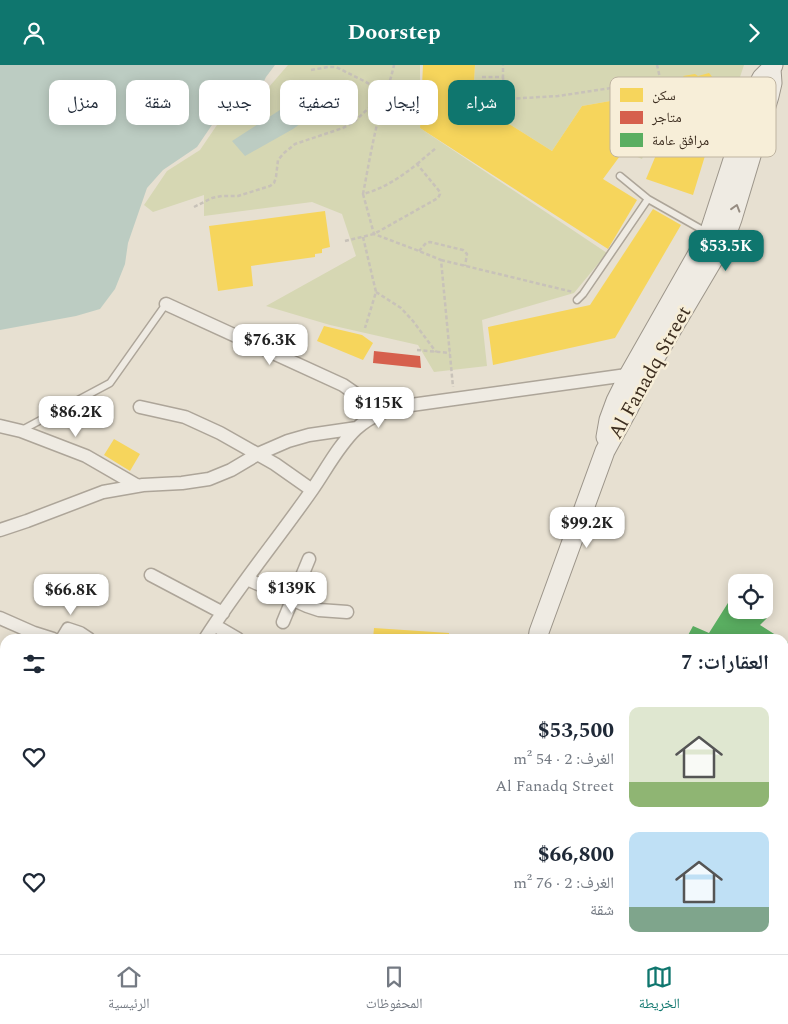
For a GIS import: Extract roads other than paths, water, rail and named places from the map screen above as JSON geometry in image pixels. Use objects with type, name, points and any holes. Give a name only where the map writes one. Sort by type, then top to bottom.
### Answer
[{"type":"street","name":"Al Fanadq Street","points":[[764,77],[772,67]]},
{"type":"street","name":"Al Fanadq Street","points":[[539,634],[605,451],[608,420],[616,401],[637,374],[717,237],[738,157]]},
{"type":"street","points":[[166,304],[343,385],[382,412]]},
{"type":"street","points":[[208,634],[312,490],[338,450],[357,428],[369,419],[396,407],[637,374]]},
{"type":"street","points":[[140,407],[185,417],[220,433],[258,454],[312,490]]},
{"type":"street","points":[[0,426],[21,431],[86,456],[138,486]]},
{"type":"street","points":[[0,530],[103,492],[138,486],[209,479],[288,441],[309,435],[357,428]]},
{"type":"street","points":[[282,622],[309,559]]},
{"type":"street","points":[[151,575],[223,613]]},
{"type":"street","points":[[247,579],[320,610],[347,612]]},
{"type":"street","points":[[0,618],[37,634]]},
{"type":"street","points":[[214,625],[229,634]]},
{"type":"street","points":[[65,634],[68,629],[82,634]]},
{"type":"lane","points":[[620,176],[648,199],[717,237]]},
{"type":"lane","points":[[577,301],[648,199]]},
{"type":"lane","points":[[21,431],[110,383],[166,304]]}]
